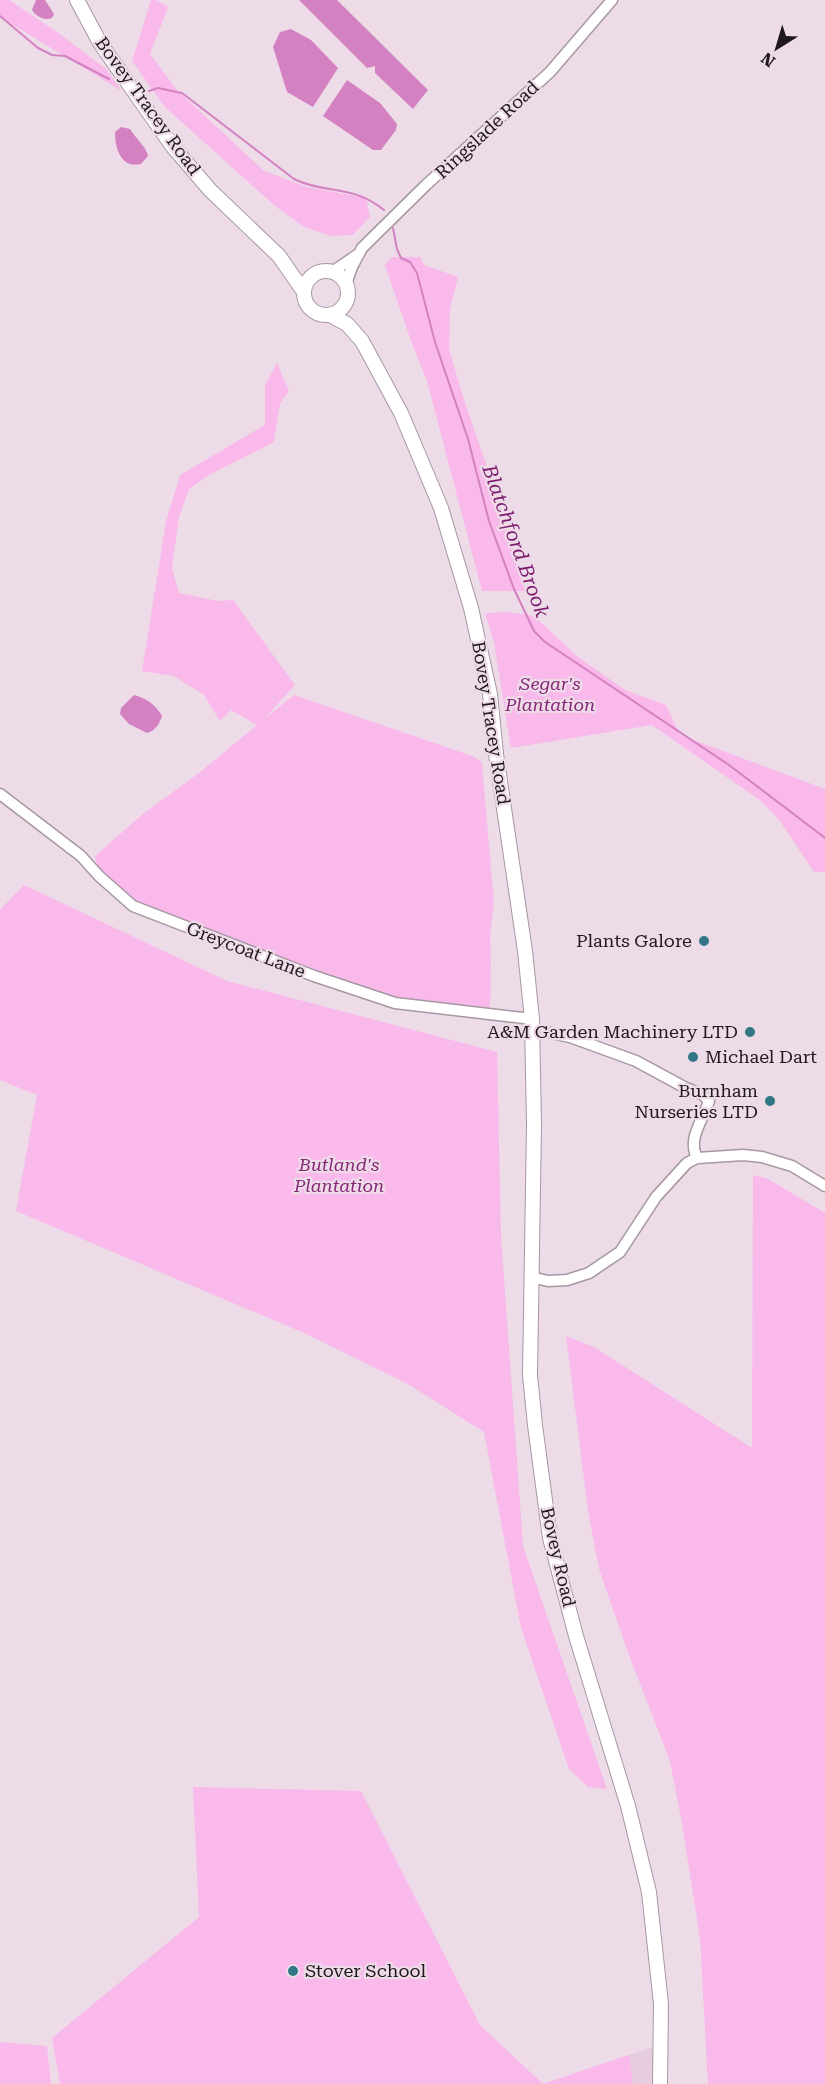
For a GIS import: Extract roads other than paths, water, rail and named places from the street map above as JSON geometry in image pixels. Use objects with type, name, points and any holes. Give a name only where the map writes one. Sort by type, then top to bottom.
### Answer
[{"type":"main road","name":"Bovey Tracey Road","points":[[77,0],[100,43],[173,147],[210,190],[279,256],[304,292]]},
{"type":"main road","name":"Bovey Tracey Road","points":[[279,256],[323,272]]},
{"type":"main road","points":[[323,272],[337,273],[346,284],[349,294],[342,310],[330,315],[321,315],[311,309],[305,301],[304,292],[308,280],[323,272]]},
{"type":"main road","name":"Bovey Tracey Road","points":[[347,300],[354,319],[363,333],[362,341]]},
{"type":"main road","name":"Bovey Tracey Road","points":[[330,315],[347,324],[362,341],[401,413],[441,508],[473,618],[490,694],[532,1019]]},
{"type":"main road","name":"Bovey Road","points":[[532,1019],[534,1125],[530,1375],[535,1425],[550,1538],[576,1636],[628,1806],[649,1892],[661,2004],[660,2084]]},
{"type":"street","name":"Ringslade Road","points":[[323,272],[335,270],[357,255],[391,219],[550,72],[612,0]]},
{"type":"street","name":"Ringslade Road","points":[[346,284],[357,255]]},
{"type":"street","name":"Greycoat Lane","points":[[0,794],[81,856],[99,876],[133,906],[314,976],[395,1003],[532,1019]]},
{"type":"street","points":[[551,1034],[570,1037],[636,1060],[703,1095],[709,1101],[694,1139],[693,1149],[697,1158]]},
{"type":"street","points":[[531,1277],[548,1281],[567,1280],[589,1273],[621,1252],[656,1197],[687,1163],[697,1158],[743,1155],[762,1157],[792,1166],[825,1186]]},
{"type":"waterway","name":"Blatchford Brook","points":[[0,16],[38,48],[52,55],[65,56],[109,79]]},
{"type":"waterway","name":"Blatchford Brook","points":[[149,91],[158,88],[182,93],[294,179],[317,187],[361,196],[384,210]]},
{"type":"waterway","name":"Blatchford Brook","points":[[393,228],[401,258],[410,262],[417,273],[435,342],[468,439],[489,521],[514,589],[534,631],[545,642],[729,765],[825,838]]},
{"type":"place","name":"Plants Galore","points":[[704,941]]},
{"type":"place","name":"A&M Garden Machinery LTD","points":[[750,1032]]},
{"type":"place","name":"Michael Dart","points":[[693,1057]]},
{"type":"place","name":"Burnham Nurseries LTD","points":[[770,1101]]},
{"type":"place","name":"Stover School","points":[[293,1971]]},
{"type":"park label","name":"Segar's Plantation","points":[[550,694]]},
{"type":"park label","name":"Butland's Plantation","points":[[339,1175]]}]
